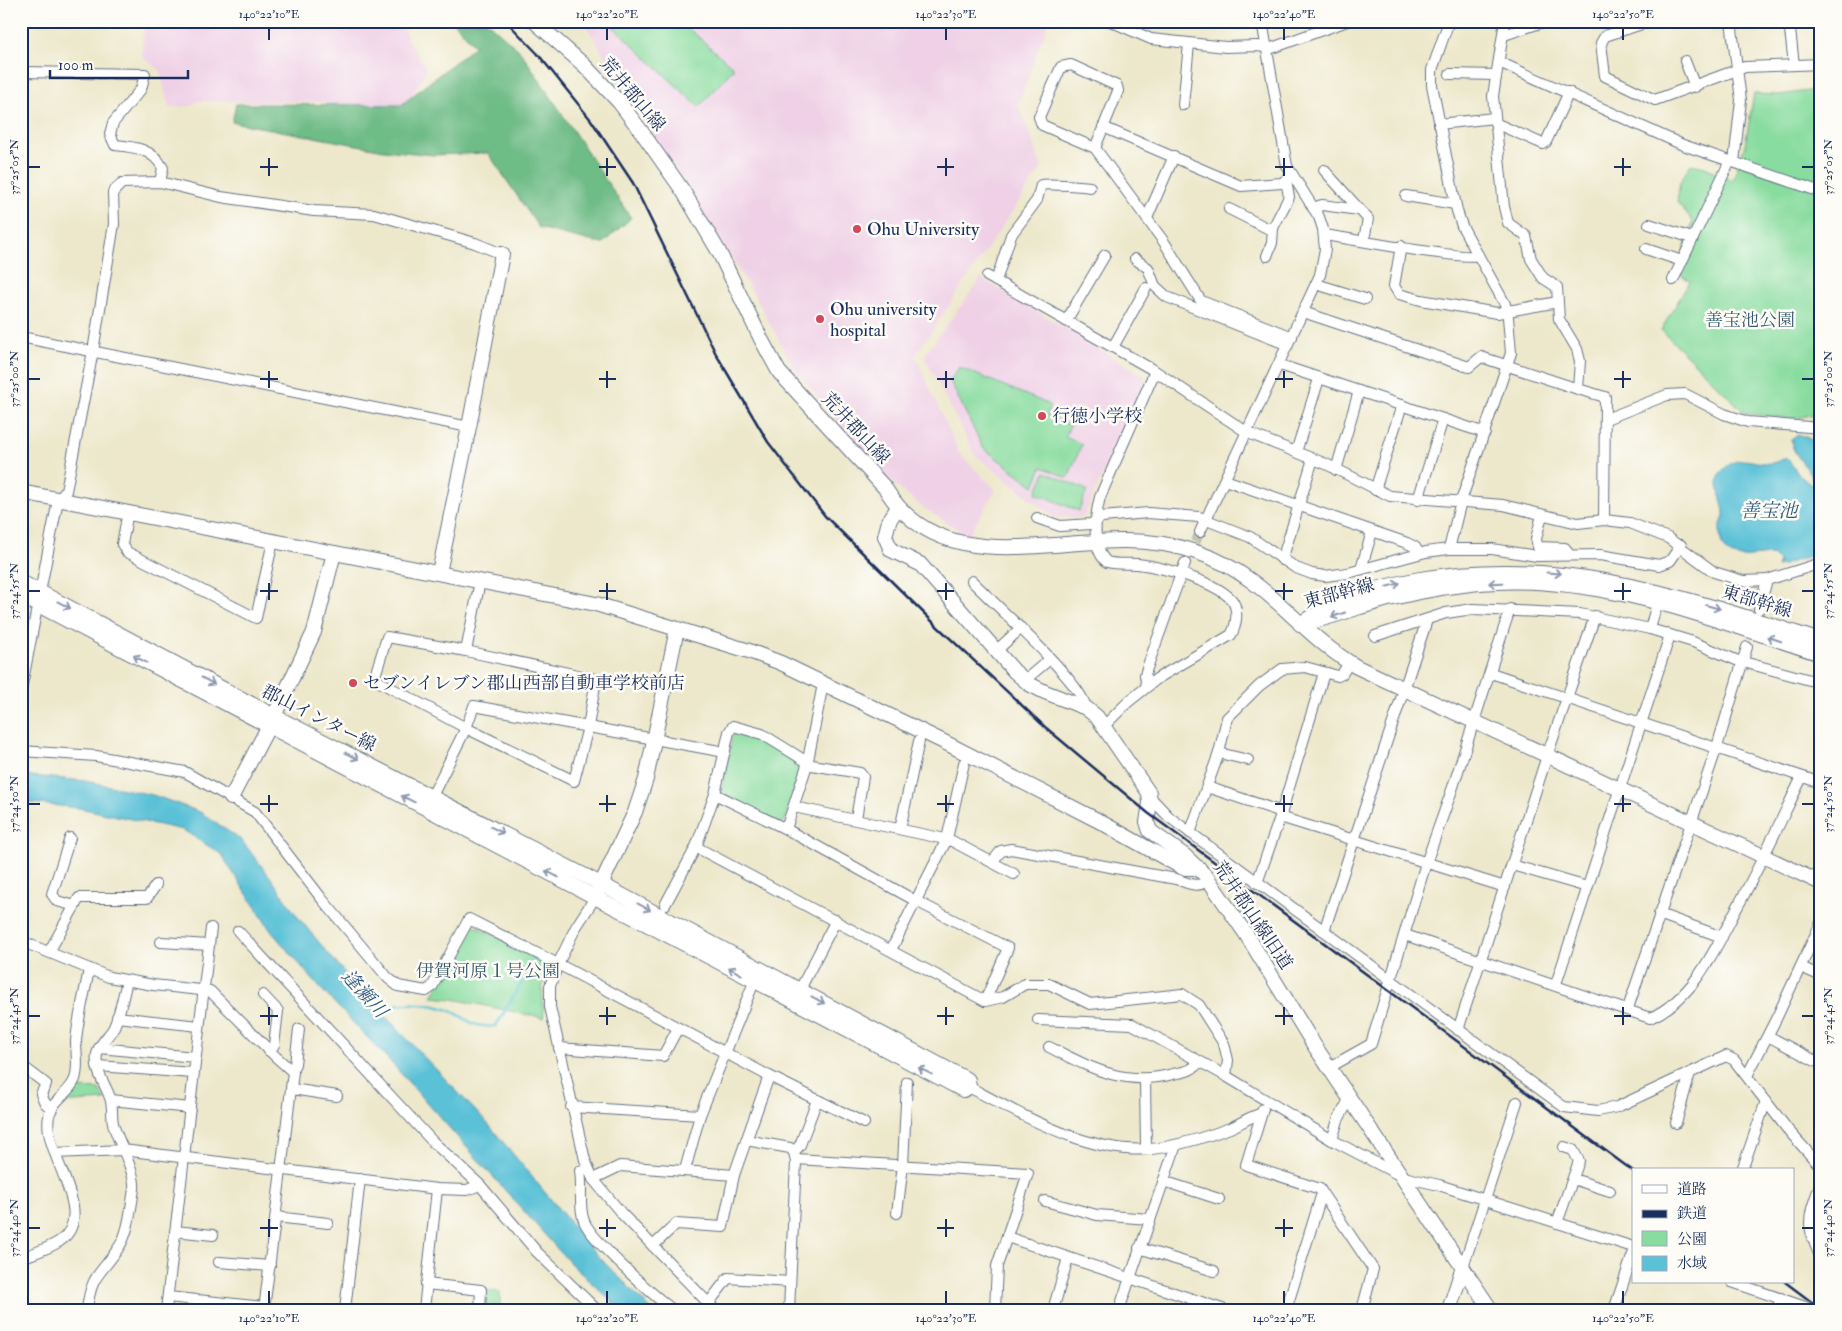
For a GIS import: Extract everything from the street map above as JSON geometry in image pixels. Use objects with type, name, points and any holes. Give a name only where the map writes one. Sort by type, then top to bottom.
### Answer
[{"type":"street","name":"荒井郡山線","points":[[534,21],[584,65],[619,102],[683,191],[719,252],[760,339],[779,372],[885,488],[898,507],[930,531],[948,540],[973,546],[1153,542],[1200,553],[1227,565],[1256,583],[1318,642],[1349,663],[1821,883]]},
{"type":"street","points":[[1110,21],[1151,40],[1266,48],[1272,48],[1347,21]]},
{"type":"street","points":[[1262,21],[1289,178],[1289,197],[1273,228],[1272,243],[1267,256]]},
{"type":"street","points":[[1449,21],[1432,70],[1434,100],[1455,204],[1462,226],[1507,312],[1511,353],[1461,501],[1449,549]]},
{"type":"street","points":[[1504,21],[1504,35],[1496,75],[1494,121],[1508,223],[1526,236],[1532,260],[1543,278],[1557,287],[1559,319],[1579,357],[1578,389]]},
{"type":"street","points":[[1504,35],[1546,21]]},
{"type":"street","points":[[1651,21],[1602,38],[1601,43],[1606,76],[1655,100],[1694,87],[1737,69],[1821,64]]},
{"type":"street","points":[[1673,280],[1692,238],[1732,162],[1741,100],[1731,21]]},
{"type":"street","points":[[1789,21],[1794,65]]},
{"type":"street","points":[[1183,105],[1189,44]]},
{"type":"street","points":[[1685,61],[1694,87]]},
{"type":"street","points":[[1499,62],[1683,145],[1821,192]]},
{"type":"street","points":[[1095,148],[1118,91],[1117,86],[1071,65],[1062,66],[1039,117],[1041,124],[1095,148],[1146,218],[1201,301],[1290,341]]},
{"type":"street","points":[[21,72],[145,74],[141,89],[113,123],[110,134],[115,145],[137,147],[158,158],[163,168],[160,182]]},
{"type":"street","points":[[1450,74],[1496,75]]},
{"type":"street","points":[[1439,124],[1494,121],[1543,144],[1546,142],[1569,92]]},
{"type":"street","points":[[1103,127],[1241,186],[1282,183],[1289,178]]},
{"type":"street","points":[[1146,218],[1174,156]]},
{"type":"street","points":[[1324,170],[1368,219],[1364,240]]},
{"type":"street","points":[[1200,532],[1280,365],[1323,264],[1324,235],[1322,224],[1313,208],[1289,178]]},
{"type":"street","points":[[21,690],[58,500],[66,491],[93,351],[114,224],[113,192],[122,183],[160,182],[237,200],[314,211],[374,214],[475,243],[502,254],[439,573]]},
{"type":"street","points":[[1090,187],[1060,186],[1046,183],[1040,186],[1037,200],[1011,235],[991,278],[1155,371],[1248,433],[1313,459],[1390,496],[1418,500],[1461,501],[1508,506],[1578,523],[1604,520],[1630,523],[1658,533],[1681,545],[1707,567],[1727,578],[1742,581],[1767,580],[1821,563]]},
{"type":"street","points":[[1406,196],[1455,204]]},
{"type":"street","points":[[1313,208],[1322,205],[1359,210]]},
{"type":"street","points":[[1229,209],[1267,228],[1273,228]]},
{"type":"street","points":[[1649,224],[1692,238]]},
{"type":"street","points":[[1324,235],[1472,258],[1478,255]]},
{"type":"street","points":[[1401,246],[1394,286],[1399,294],[1420,300],[1497,313],[1558,302]]},
{"type":"street","points":[[1646,249],[1682,261]]},
{"type":"street","points":[[1066,321],[1105,255]]},
{"type":"street","points":[[1135,259],[1148,268],[1155,286],[1167,297],[1290,341]]},
{"type":"street","points":[[1316,284],[1365,299]]},
{"type":"street","points":[[1113,347],[1146,288]]},
{"type":"street","points":[[1303,312],[1469,367],[1481,357],[1605,398],[1604,520]]},
{"type":"street","points":[[21,337],[469,427]]},
{"type":"street","points":[[1280,365],[1485,433]]},
{"type":"street","points":[[1104,726],[1147,686],[1231,635],[1235,625],[1235,607],[1228,596],[1183,568],[1107,562],[1098,552],[1096,521],[1102,488],[1155,371]]},
{"type":"street","points":[[1296,452],[1319,378]]},
{"type":"street","points":[[1336,470],[1359,391]]},
{"type":"street","points":[[1606,419],[1667,395],[1685,394],[1724,414],[1748,422],[1821,428]]},
{"type":"street","points":[[1375,490],[1402,405]]},
{"type":"street","points":[[1418,500],[1443,419]]},
{"type":"street","points":[[1282,560],[1313,459]]},
{"type":"street","points":[[1225,480],[1298,504],[1413,546],[1419,553]]},
{"type":"street","points":[[21,492],[596,604],[763,656],[1096,820],[1174,863],[1188,869],[1199,868]]},
{"type":"street","points":[[898,507],[889,521],[885,536],[891,550],[920,564],[996,651],[1025,680],[1045,692],[1086,708]]},
{"type":"street","points":[[128,512],[122,544],[126,552],[256,618],[274,541]]},
{"type":"street","points":[[1037,518],[1055,526],[1091,524],[1102,517],[1148,513],[1190,515],[1206,519],[1250,537],[1296,568],[1317,575],[1335,575],[1419,553],[1449,549],[1492,549],[1522,554],[1600,555],[1659,565],[1670,561],[1681,545]]},
{"type":"street","points":[[1542,515],[1536,541],[1538,547],[1565,548],[1569,555]]},
{"type":"street","points":[[1361,569],[1372,532]]},
{"type":"street","points":[[231,798],[314,632],[334,553]]},
{"type":"street","points":[[1522,554],[1522,570]]},
{"type":"street","points":[[1147,686],[1145,676],[1147,668],[1183,568]]},
{"type":"street","name":"東部幹線","points":[[1300,624],[1324,608],[1338,602],[1405,582],[1478,572],[1522,570],[1561,573],[1616,582],[1731,612],[1821,641]]},
{"type":"street","points":[[1759,608],[1767,580]]},
{"type":"street","points":[[466,651],[480,581]]},
{"type":"street","points":[[972,581],[1021,628],[1080,694],[1086,708],[1104,726],[1139,775],[1150,797],[1169,817],[1564,1107],[1598,1111],[1617,1107],[1726,1056],[1734,1060],[1788,1130],[1816,1155],[1821,1167]]},
{"type":"street","name":"郡山インター線","points":[[21,582],[38,598],[598,890]]},
{"type":"street","name":"東部幹線","points":[[1300,624],[1331,617],[1392,598],[1480,583],[1537,583],[1574,586],[1657,603],[1821,654]]},
{"type":"street","points":[[21,596],[38,598]]},
{"type":"street","points":[[1650,629],[1657,603]]},
{"type":"street","points":[[1375,636],[1427,620],[1473,609],[1510,609],[1595,616],[1650,629],[1742,662],[1821,683]]},
{"type":"street","points":[[1330,1067],[1371,1044],[1426,863],[1491,673],[1510,609]]},
{"type":"street","points":[[1458,1030],[1547,756],[1595,616]]},
{"type":"street","points":[[1324,931],[1427,620]]},
{"type":"street","points":[[996,651],[1021,628]]},
{"type":"street","points":[[677,629],[655,740],[635,812],[598,890],[576,927],[552,978],[549,993],[551,1013],[585,1160],[593,1179],[616,1207],[712,1307],[728,1278],[790,1282]]},
{"type":"street","points":[[1556,984],[1670,635]]},
{"type":"street","points":[[388,637],[466,651],[596,679],[588,727],[574,781],[466,728],[374,679],[388,637]]},
{"type":"street","points":[[1628,1008],[1717,747],[1747,647]]},
{"type":"street","points":[[1025,680],[1050,659]]},
{"type":"street","points":[[1190,833],[1219,753],[1227,718],[1274,674],[1293,667],[1305,667],[1340,675],[1349,663]]},
{"type":"street","points":[[1257,883],[1281,815],[1324,672]]},
{"type":"street","points":[[1491,673],[1821,783]]},
{"type":"street","points":[[786,829],[807,762],[823,684]]},
{"type":"street","points":[[429,802],[466,728],[474,706],[725,752]]},
{"type":"street","points":[[665,905],[696,847],[715,794],[729,732],[734,726],[762,734],[807,762],[860,773],[863,777],[856,819]]},
{"type":"street","points":[[900,829],[919,742]]},
{"type":"street","points":[[21,751],[96,756],[185,772],[255,812],[322,899],[388,978],[398,986],[426,991],[432,987],[469,919],[769,1076],[864,1123]]},
{"type":"street","points":[[1219,753],[1248,760]]},
{"type":"street","points":[[891,950],[947,839],[964,764]]},
{"type":"street","points":[[1405,935],[1628,1008],[1650,1018],[1672,1004],[1701,973],[1765,856],[1802,777]]},
{"type":"street","points":[[1207,787],[1355,841],[1505,887]]},
{"type":"street","points":[[715,794],[786,829],[916,901],[1008,948],[985,1001]]},
{"type":"street","name":"荒井郡山線旧道","points":[[1150,797],[1146,822],[1150,831],[1199,868],[1209,880],[1246,934],[1314,1045],[1404,1177],[1491,1310]]},
{"type":"street","points":[[794,807],[947,839],[1014,874]]},
{"type":"street","points":[[70,838],[52,894],[57,901],[74,906]]},
{"type":"street","points":[[696,847],[985,1001],[1003,997],[1025,984],[1049,984],[1090,1004],[1182,994],[1199,1005],[1224,1044],[1228,1060],[1226,1076]]},
{"type":"street","points":[[992,862],[1001,851],[1010,849],[1176,879],[1196,886],[1202,885],[1209,880]]},
{"type":"street","points":[[1512,864],[1587,888]]},
{"type":"street","points":[[49,952],[78,898],[148,898],[156,885]]},
{"type":"street","points":[[598,890],[754,982],[797,996]]},
{"type":"street","points":[[598,890],[797,996],[963,1090],[969,1087],[1044,1126],[1078,1138],[1113,1147],[1146,1149],[1176,1144],[1228,1129],[1261,1114]]},
{"type":"street","points":[[1659,914],[1722,937]]},
{"type":"street","points":[[797,996],[836,920]]},
{"type":"street","points":[[1747,1076],[1821,924]]},
{"type":"street","points":[[166,1310],[211,928]]},
{"type":"street","points":[[238,931],[433,1142],[480,1185],[537,1252],[597,1310]]},
{"type":"street","points":[[21,941],[89,970],[128,981],[212,992],[269,1051],[292,1070],[294,1076],[264,1308],[168,1297]]},
{"type":"street","points":[[162,942],[209,945]]},
{"type":"street","points":[[1801,967],[1821,976]]},
{"type":"street","points":[[21,1258],[59,1242],[67,1234],[72,1222],[74,1206],[48,1130],[49,1115],[74,1082],[76,1075],[76,1041],[89,970]]},
{"type":"street","points":[[87,1310],[89,1290],[94,1280],[102,1267],[120,1247],[124,1237],[134,1186],[113,1123],[111,1100],[98,1066],[99,1048],[114,1028],[128,981]]},
{"type":"street","points":[[685,1170],[700,1115],[754,982]]},
{"type":"street","points":[[264,995],[278,1011],[274,1045],[269,1051]]},
{"type":"street","points":[[117,1016],[199,1026]]},
{"type":"street","points":[[1038,1020],[1132,1024],[1226,1076],[1332,1140],[1404,1177],[1632,1247]]},
{"type":"street","points":[[559,1048],[663,1056],[678,1028]]},
{"type":"street","points":[[292,1070],[295,1064],[299,1029]]},
{"type":"street","points":[[1768,1036],[1821,1064]]},
{"type":"street","points":[[1049,1047],[1102,1073],[1145,1079],[1191,1070],[1199,1062]]},
{"type":"street","points":[[99,1048],[195,1057]]},
{"type":"street","points":[[21,1065],[46,1084],[41,1094],[45,1103],[52,1109]]},
{"type":"street","points":[[98,1066],[193,1073]]},
{"type":"street","points":[[1676,1123],[1690,1073]]},
{"type":"street","points":[[653,1246],[676,1224],[723,1226],[734,1175],[769,1076]]},
{"type":"street","points":[[1145,1079],[1146,1149]]},
{"type":"street","points":[[897,1213],[904,1165],[907,1082]]},
{"type":"street","points":[[292,1089],[336,1096]]},
{"type":"street","points":[[1332,1140],[1338,1120],[1350,1098]]},
{"type":"street","points":[[111,1100],[190,1108]]},
{"type":"street","points":[[789,1310],[795,1156],[817,1100]]},
{"type":"street","points":[[1265,1101],[1246,1165],[1320,1190],[1373,1269],[1362,1310]]},
{"type":"street","points":[[1743,1168],[1766,1101]]},
{"type":"street","points":[[1449,1310],[1517,1102]]},
{"type":"street","points":[[572,1107],[700,1115]]},
{"type":"street","points":[[746,1140],[790,1148],[795,1156]]},
{"type":"street","points":[[1119,1310],[1176,1144]]},
{"type":"street","points":[[1558,1224],[1579,1161],[1573,1150],[1564,1146]]},
{"type":"street","points":[[55,1153],[123,1150],[437,1188],[467,1190],[480,1185]]},
{"type":"street","points":[[795,1156],[1028,1173],[998,1266],[995,1310]]},
{"type":"street","points":[[593,1179],[620,1166],[734,1175]]},
{"type":"street","points":[[580,1171],[584,1222],[593,1234],[666,1308]]},
{"type":"street","points":[[344,1310],[360,1179]]},
{"type":"street","points":[[1572,1179],[1610,1191]]},
{"type":"street","points":[[1163,1181],[1219,1199]]},
{"type":"street","points":[[1821,1182],[1808,1217],[1812,1236],[1821,1258]]},
{"type":"street","points":[[424,1310],[437,1188]]},
{"type":"street","points":[[1286,1310],[1322,1193]]},
{"type":"street","points":[[1045,1201],[1097,1215],[1149,1219]]},
{"type":"street","points":[[276,1217],[328,1223]]},
{"type":"street","points":[[175,1231],[213,1235]]},
{"type":"street","points":[[1007,1237],[1224,1310]]},
{"type":"street","points":[[1139,1248],[1214,1271]]},
{"type":"street","points":[[1614,1310],[1632,1257]]},
{"type":"street","points":[[1052,1310],[1068,1258]]},
{"type":"street","points":[[219,1262],[270,1266]]},
{"type":"street","points":[[426,1284],[481,1290],[480,1310]]},
{"type":"street","points":[[1738,1284],[1815,1310],[1821,1309]]},
{"type":"street","points":[[1777,1310],[1781,1298]]},
{"type":"shaded area","points":[[144,21],[402,21],[407,39],[427,69],[404,109],[326,108],[325,102],[197,101],[191,106],[169,108],[160,70],[142,57]]},
{"type":"shaded area","name":"Ohu University","points":[[583,21],[1049,21],[1018,104],[1042,167],[915,356],[960,454],[996,490],[968,536],[919,505],[874,467],[795,369],[752,291]]},
{"type":"shaded area","name":"行徳小学校","points":[[981,278],[1146,377],[1083,518],[1054,517],[975,455],[924,356]]},
{"type":"green space","points":[[453,21],[486,21],[521,52],[631,218],[602,244],[539,228],[488,153],[434,155],[384,150],[232,122],[236,104],[401,105],[475,46]]},
{"type":"green space","points":[[607,21],[680,21],[734,68],[699,107]]},
{"type":"green space","name":"善宝池公園","points":[[1815,90],[1821,92],[1821,413],[1792,419],[1745,413],[1661,330],[1690,281],[1677,272],[1693,221],[1677,202],[1680,182],[1691,164],[1705,167],[1733,180],[1745,145],[1754,94],[1779,95]]},
{"type":"green space","points":[[959,367],[1050,405],[1047,415],[1070,425],[1065,437],[1082,444],[1068,478],[1042,467],[1034,486],[983,448],[950,381]]},
{"type":"green space","points":[[1045,472],[1087,490],[1079,511],[1036,493]]},
{"type":"green space","points":[[737,730],[760,738],[800,763],[801,767],[785,821],[781,824],[723,794],[722,789],[733,732]]},
{"type":"green space","name":"伊賀河原１号公園","points":[[470,923],[550,964],[542,988],[544,1018],[453,999],[432,997]]},
{"type":"green space","points":[[73,1088],[99,1089],[105,1100],[59,1103]]},
{"type":"green space","points":[[484,1290],[500,1292],[500,1305],[482,1304]]},
{"type":"water","name":"善宝池","points":[[1798,435],[1821,445],[1821,552],[1777,567],[1779,561],[1772,555],[1737,557],[1730,554],[1725,550],[1721,542],[1720,530],[1724,514],[1718,486],[1719,476],[1729,465],[1741,460],[1772,463],[1788,459],[1799,475],[1811,485],[1813,483],[1812,477],[1792,446],[1791,440]]},
{"type":"water","points":[[21,775],[85,781],[153,795],[200,812],[241,840],[271,878],[297,916],[349,978],[488,1124],[598,1256],[652,1310],[621,1310],[571,1264],[387,1058],[321,989],[271,931],[221,854],[183,830],[79,808],[21,802]]},
{"type":"waterway","name":"逢瀬川","points":[[376,1008],[404,1004],[431,1005],[449,1010],[480,1026],[496,1026],[532,965],[535,955]]},
{"type":"tunnel","points":[[1189,556],[1200,532]]},
{"type":"railway","points":[[506,21],[537,53],[591,120],[633,183],[716,354],[768,442],[825,516],[939,628],[1045,727],[1148,813],[1632,1170]]},
{"type":"railway","points":[[1788,1284],[1821,1309]]},
{"type":"place","name":"Ohu University","points":[[857,229]]},
{"type":"place","name":"Ohu university hospital","points":[[820,319]]},
{"type":"place","name":"行徳小学校","points":[[1042,416]]},
{"type":"place","name":"セブンイレブン郡山西部自動車学校前店","points":[[353,683]]}]
